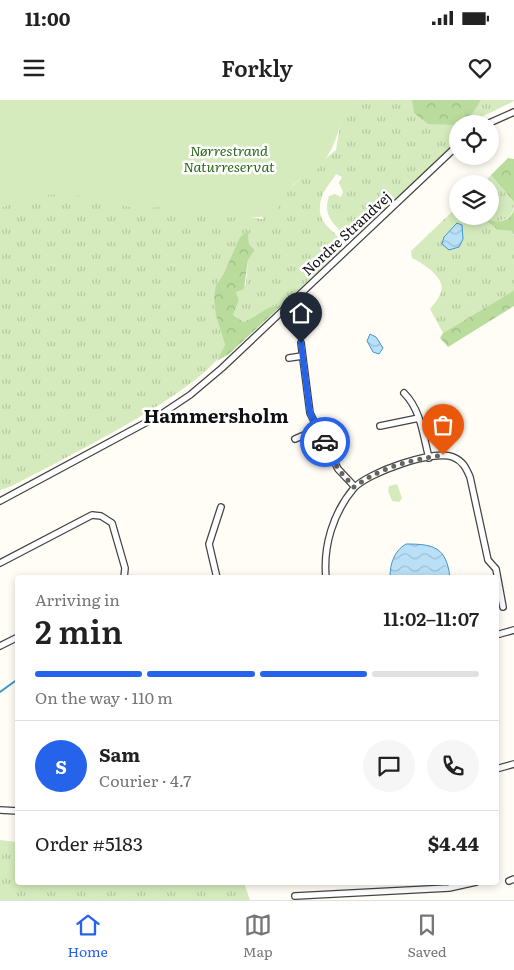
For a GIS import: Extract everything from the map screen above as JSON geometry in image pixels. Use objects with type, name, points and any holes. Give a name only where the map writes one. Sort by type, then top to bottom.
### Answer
[{"type":"street","points":[[499,119],[514,112]]},
{"type":"street","name":"Nordre Strandvej","points":[[0,501],[160,415],[190,395],[222,368],[449,154]]},
{"type":"street","points":[[301,343],[310,413],[338,469],[354,487]]},
{"type":"street","points":[[289,358],[302,356]]},
{"type":"street","points":[[404,393],[412,401],[419,418],[429,458]]},
{"type":"street","points":[[380,426],[419,418]]},
{"type":"street","points":[[295,439],[318,428]]},
{"type":"street","points":[[326,575],[325,566],[330,531],[345,500],[354,487],[370,475],[384,469],[443,455],[452,456],[465,466],[470,477],[488,560],[496,569],[497,575]]},
{"type":"street","points":[[216,575],[209,544],[221,508]]},
{"type":"street","points":[[0,563],[92,515],[101,516],[112,523],[126,568],[125,575]]},
{"type":"street","points":[[499,586],[503,608]]},
{"type":"street","points":[[499,634],[514,630]]},
{"type":"street","points":[[0,646],[15,638]]},
{"type":"street","points":[[499,768],[514,764]]},
{"type":"street","points":[[0,810],[15,811]]},
{"type":"street","points":[[295,896],[449,888],[462,885]]},
{"type":"green space","name":"Nørrestrand Naturreservat","points":[[0,100],[346,100],[333,147],[323,163],[291,187],[272,216],[244,218],[211,216],[165,207],[137,208],[102,203],[71,193],[40,196],[0,208]]},
{"type":"green space","points":[[344,100],[412,100],[428,124],[449,124],[449,149],[354,238],[349,239],[335,225],[327,210],[329,196],[335,194],[341,197],[343,192],[339,183],[342,177],[336,174],[323,194],[320,214],[328,228],[339,238],[343,249],[282,305],[266,309],[244,322],[233,315],[239,300],[236,292],[246,284],[248,260],[255,250],[249,244],[248,232],[240,238],[223,275],[216,285],[216,316],[225,345],[215,361],[194,381],[130,422],[12,486],[0,490],[0,203],[66,189],[263,219],[260,212],[336,150]]},
{"type":"green space","points":[[412,100],[481,100],[471,115],[449,115],[449,125],[428,124],[414,113]]},
{"type":"green space","points":[[481,100],[514,100],[485,115],[470,115]]},
{"type":"green space","points":[[508,158],[514,159],[514,202],[499,184],[499,175],[491,175]]},
{"type":"green space","points":[[499,184],[514,202],[512,213],[499,221]]},
{"type":"green space","points":[[514,209],[514,231],[498,230],[492,225],[499,225],[499,221],[506,219],[512,214]]},
{"type":"green space","points":[[449,215],[449,225],[491,225],[498,230],[514,231],[513,291],[443,333],[430,309],[438,299],[442,286],[432,271],[412,258],[411,251]]},
{"type":"green space","points":[[248,231],[249,244],[255,250],[248,260],[244,289],[236,292],[239,300],[233,315],[244,322],[266,309],[282,305],[229,354],[217,361],[225,345],[216,316],[214,298],[216,285],[223,275],[240,237]]},
{"type":"green space","points":[[514,288],[514,306],[448,347],[440,338],[443,333],[513,291]]},
{"type":"green space","points":[[397,484],[402,498],[399,502],[392,501],[388,491],[389,486]]},
{"type":"green space","points":[[0,840],[15,842],[15,885],[245,885],[250,900],[0,900]]},
{"type":"water","points":[[455,225],[462,225],[463,239],[459,247],[449,250],[442,244],[444,237]]},
{"type":"water","points":[[370,334],[376,337],[383,348],[379,354],[373,352],[367,341]]},
{"type":"water","points":[[406,544],[424,545],[437,549],[445,559],[450,575],[390,575],[394,558]]},
{"type":"waterway","points":[[0,692],[15,681]]},
{"type":"way so far","points":[[325,442],[338,469],[354,487],[370,475],[384,469],[443,455]]},
{"type":"district","name":"Hammersholm","points":[[216,415]]},
{"type":"route","points":[[301,343],[310,413],[325,442]]}]
